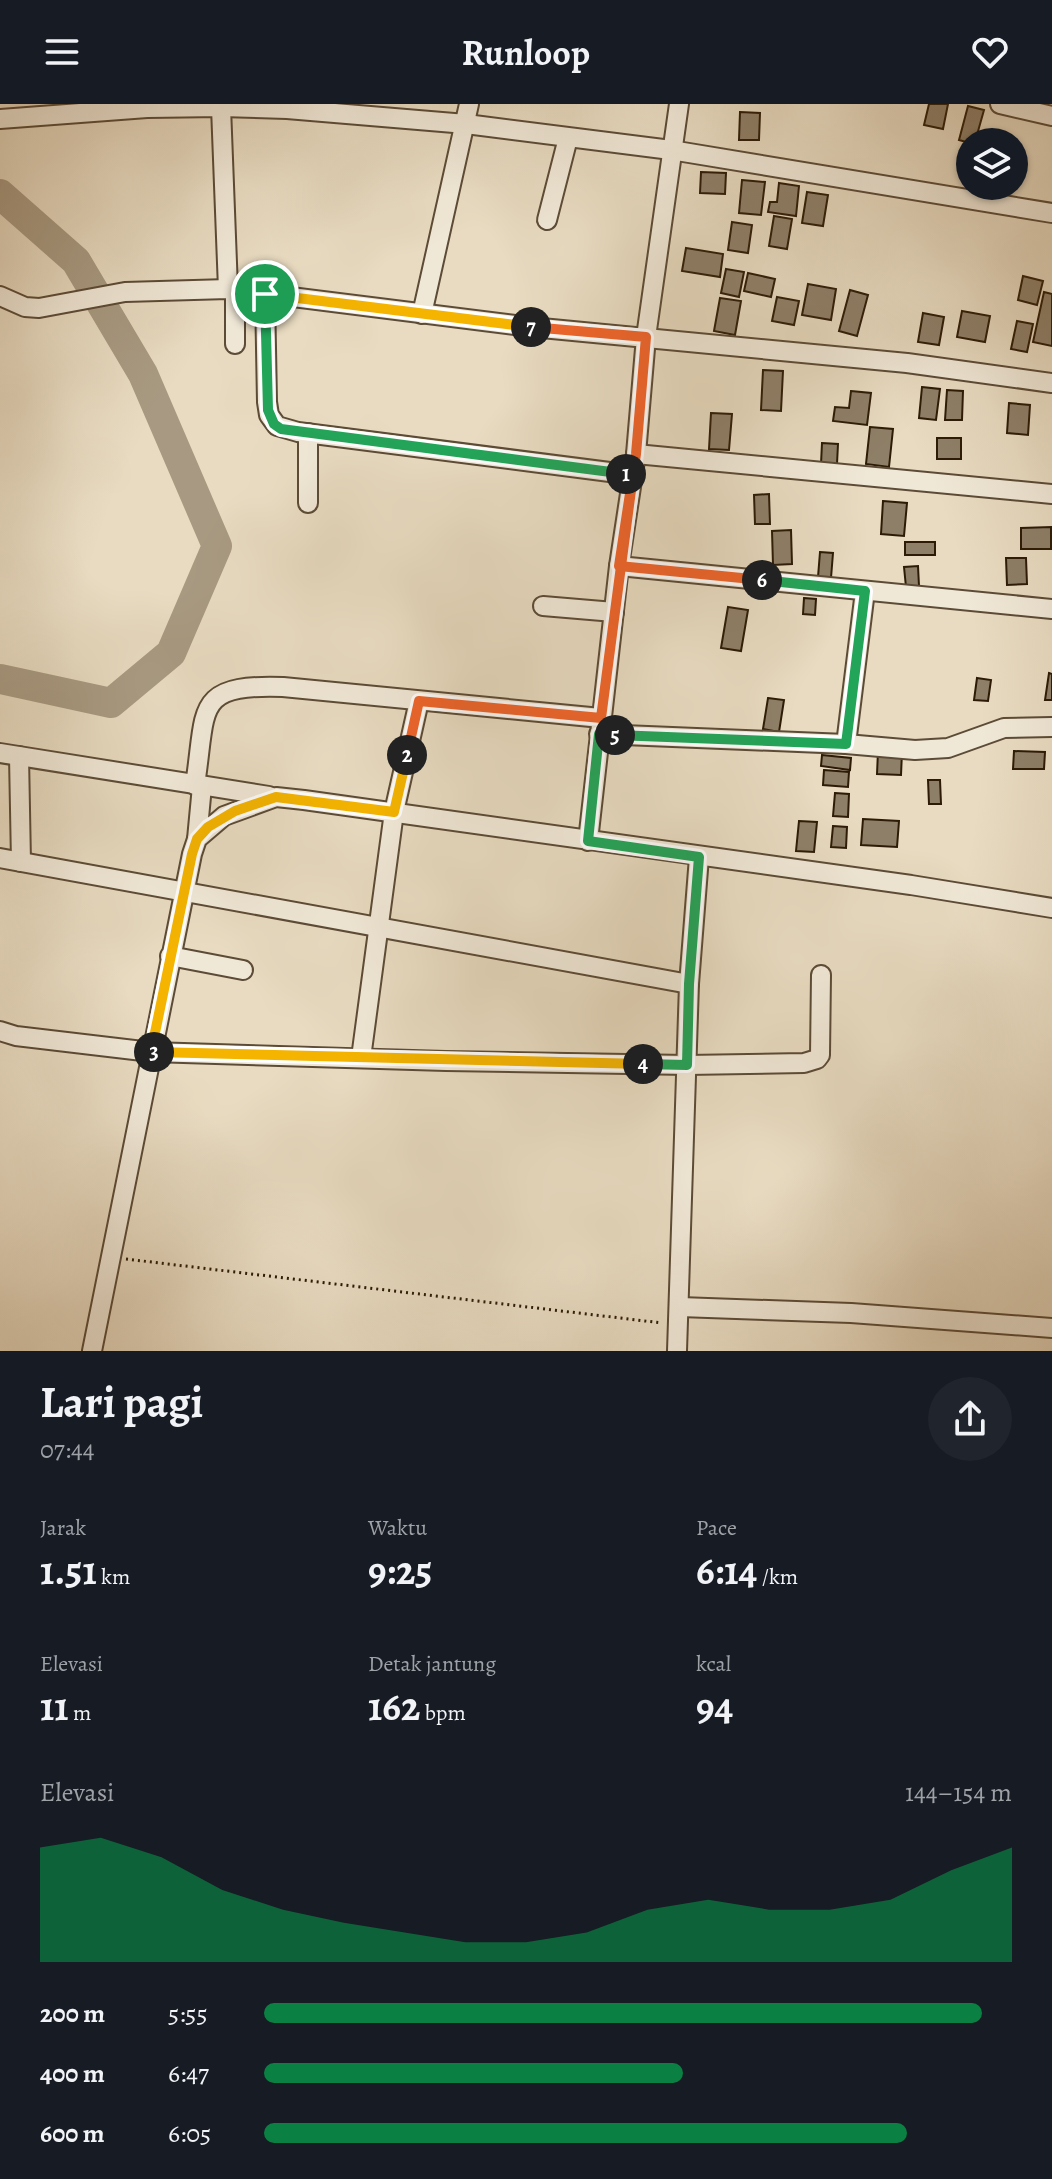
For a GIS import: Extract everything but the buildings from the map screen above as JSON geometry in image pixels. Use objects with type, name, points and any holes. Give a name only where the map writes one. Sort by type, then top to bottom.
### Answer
[{"type":"street","points":[[422,314],[469,104]]},
{"type":"street","points":[[588,841],[619,566],[636,454],[646,337],[679,104]]},
{"type":"street","points":[[1000,104],[1026,107],[1052,116]]},
{"type":"street","points":[[221,107],[235,344]]},
{"type":"street","points":[[0,119],[147,108],[221,107],[287,109],[466,124],[671,150],[1052,213]]},
{"type":"street","points":[[547,220],[568,138]]},
{"type":"street","points":[[0,296],[30,308],[125,292],[231,290],[422,314],[907,363],[1052,383]]},
{"type":"street","points":[[265,294],[269,415],[281,429],[633,475]]},
{"type":"street","points":[[308,433],[308,503]]},
{"type":"street","points":[[636,454],[1052,494]]},
{"type":"street","points":[[619,566],[1052,609]]},
{"type":"street","points":[[846,744],[865,591]]},
{"type":"street","points":[[543,606],[614,612]]},
{"type":"street","points":[[92,1351],[183,892],[197,839],[198,786],[208,708],[213,699],[225,691],[249,686],[283,687],[419,701],[600,726],[937,749],[1004,728],[1052,727]]},
{"type":"street","points":[[361,1058],[394,812],[419,701]]},
{"type":"street","points":[[0,753],[198,786],[911,885],[1052,908]]},
{"type":"street","points":[[19,756],[21,862]]},
{"type":"street","points":[[197,839],[224,816],[276,797]]},
{"type":"street","points":[[677,1351],[689,984],[699,857]]},
{"type":"street","points":[[0,858],[689,984]]},
{"type":"street","points":[[170,956],[243,970]]},
{"type":"street","points":[[0,1031],[27,1038],[151,1052],[687,1065],[804,1063],[817,1059],[820,1052],[821,975]]},
{"type":"street","points":[[679,1316],[851,1313],[1052,1328]]},
{"type":"path","points":[[110,1258],[679,1316]]},
{"type":"waterway","points":[[0,194],[76,261],[143,374],[217,546],[171,653],[111,703],[0,679]]},
{"type":"route","points":[[265,294],[267,402],[269,415],[281,429],[477,453],[633,475],[619,566],[601,718],[419,701],[394,812],[276,797],[216,821],[197,839],[192,854],[151,1052],[687,1065],[689,984],[699,857],[588,841],[599,734],[846,744],[865,591],[619,566],[636,454],[646,337],[531,327],[265,294]]}]
